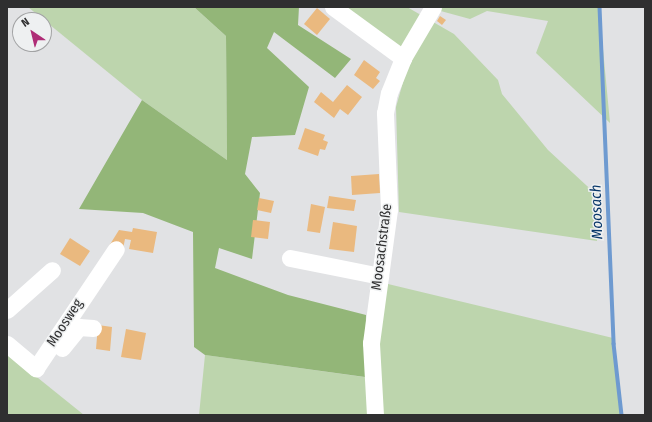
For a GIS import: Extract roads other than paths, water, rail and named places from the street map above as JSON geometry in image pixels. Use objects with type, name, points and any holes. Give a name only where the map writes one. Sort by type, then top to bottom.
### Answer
[{"type":"street","points":[[333,7],[403,58]]},
{"type":"street","name":"Moosachstraße","points":[[375,415],[371,343],[389,209],[386,113],[389,93],[403,58],[433,7]]},
{"type":"street","name":"Moosweg","points":[[36,368],[116,249]]},
{"type":"street","points":[[290,258],[380,276]]},
{"type":"street","points":[[7,310],[52,270]]},
{"type":"street","points":[[7,344],[36,368],[48,370],[74,331],[79,327],[93,328]]},
{"type":"waterway","name":"Moosach","points":[[600,7],[614,344],[622,415]]}]
